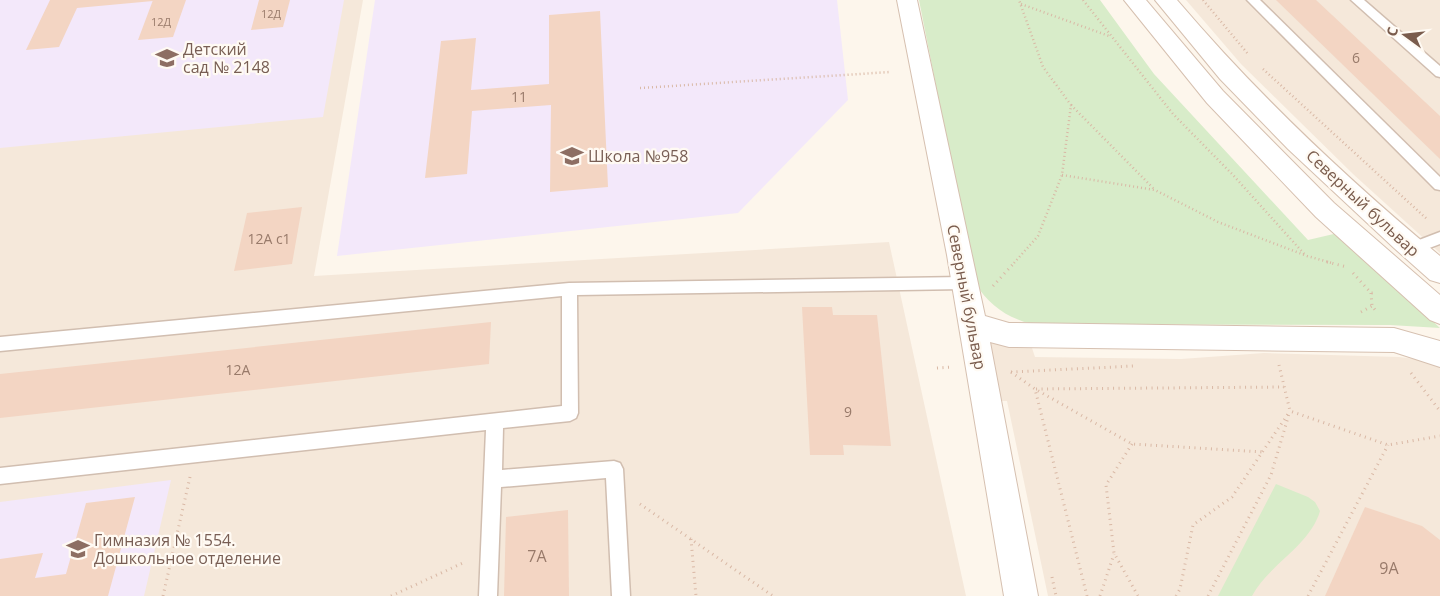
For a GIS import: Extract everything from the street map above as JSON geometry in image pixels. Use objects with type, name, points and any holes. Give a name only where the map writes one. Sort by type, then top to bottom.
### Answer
[{"type":"main road","name":"Северный бульвар","points":[[907,0],[972,324],[1021,596]]},
{"type":"main road","name":"Северный бульвар","points":[[1134,0],[1215,97],[1325,210],[1440,312]]},
{"type":"main road","name":"Северный бульвар","points":[[1165,0],[1250,95],[1354,198],[1440,272]]},
{"type":"main road","points":[[972,324],[1009,335],[1394,340],[1440,354]]},
{"type":"lane","points":[[1253,0],[1440,185]]},
{"type":"lane","points":[[1358,0],[1440,73]]},
{"type":"lane","points":[[1410,248],[1440,238]]},
{"type":"lane","points":[[0,344],[569,289],[964,283]]},
{"type":"lane","points":[[0,476],[570,413],[569,289]]},
{"type":"lane","points":[[488,596],[496,422]]},
{"type":"lane","points":[[493,479],[614,468],[621,596]]},
{"type":"path","points":[[1083,0],[1110,37],[1144,75],[1173,114],[1307,256]]},
{"type":"path","points":[[1202,0],[1250,56]]},
{"type":"path","points":[[1019,2],[1110,37]]},
{"type":"path","points":[[1019,2],[1044,67],[1071,104],[1155,190]]},
{"type":"path","points":[[1256,63],[1433,224]]},
{"type":"path","points":[[640,88],[890,72]]},
{"type":"path","points":[[988,292],[1038,236],[1062,176],[1071,104]]},
{"type":"path","points":[[1062,176],[1155,190],[1218,222],[1307,256],[1346,266],[1371,293],[1372,306],[1384,319]]},
{"type":"path","points":[[1371,293],[1379,292]]},
{"type":"path","points":[[1359,313],[1372,306]]},
{"type":"path","points":[[1208,596],[1271,475],[1290,411],[1277,358]]},
{"type":"path","points":[[937,368],[959,366]]},
{"type":"path","points":[[1011,372],[1035,389],[1132,444],[1263,452]]},
{"type":"path","points":[[1411,372],[1440,411]]},
{"type":"path","points":[[1035,389],[1284,387]]},
{"type":"path","points":[[1035,389],[1087,596]]},
{"type":"path","points":[[1290,411],[1388,446],[1440,436]]},
{"type":"path","points":[[1176,596],[1180,589],[1193,524],[1232,497],[1290,411]]},
{"type":"path","points":[[1132,444],[1106,485],[1114,553],[1138,596]]},
{"type":"path","points":[[1308,596],[1388,446]]},
{"type":"path","points":[[163,596],[195,454]]},
{"type":"path","points":[[615,487],[773,596]]},
{"type":"path","points":[[691,539],[696,596]]},
{"type":"path","points":[[391,596],[490,551]]},
{"type":"path","points":[[1100,596],[1114,553]]},
{"type":"shaded area","points":[[0,0],[363,0],[314,276],[889,242],[966,596],[0,596]]},
{"type":"shaded area","name":"Детский сад № 2148","points":[[0,0],[344,0],[323,117],[0,148]]},
{"type":"shaded area","name":"Школа №958","points":[[375,0],[837,0],[848,100],[738,213],[337,256]]},
{"type":"shaded area","points":[[1186,0],[1440,0],[1440,253],[1353,174],[1241,64]]},
{"type":"shaded area","points":[[983,340],[1032,348],[1035,357],[1181,359],[1264,353],[1399,357],[1440,362],[1440,596],[1048,596],[1007,401],[993,401]]},
{"type":"shaded area","name":"Гимназия № 1554. Дошкольное отделение","points":[[171,480],[144,596],[0,596],[0,502]]},
{"type":"green space","points":[[919,0],[1100,0],[1154,74],[1308,240],[1338,233],[1440,328],[1390,325],[1032,324],[999,310],[986,298],[975,283]]},
{"type":"green space","points":[[1276,484],[1308,497],[1315,502],[1320,511],[1315,523],[1298,545],[1259,585],[1252,596],[1218,596]]},
{"type":"building","points":[[50,0],[153,1],[77,8],[59,47],[26,50]]},
{"type":"building","points":[[153,0],[186,0],[173,37],[138,40]]},
{"type":"building","points":[[259,0],[290,0],[283,27],[251,30]]},
{"type":"building","points":[[1276,0],[1316,0],[1440,116],[1440,159]]},
{"type":"building","points":[[600,11],[608,187],[550,192],[551,105],[472,111],[467,174],[425,178],[441,41],[476,38],[471,90],[549,84],[549,15]]},
{"type":"building","points":[[302,207],[292,264],[234,271],[247,213]]},
{"type":"building","points":[[802,307],[832,307],[833,315],[877,315],[891,446],[843,445],[844,455],[810,455]]},
{"type":"building","points":[[491,322],[489,364],[0,418],[0,374]]},
{"type":"building","points":[[135,497],[108,596],[0,596],[0,559],[43,553],[35,578],[66,574],[86,503]]},
{"type":"building","points":[[1365,507],[1422,526],[1440,540],[1440,596],[1325,596]]},
{"type":"building","points":[[568,510],[569,596],[504,596],[506,517]]},
{"type":"place","name":"Детский сад № 2148","points":[[167,58]]},
{"type":"place","name":"Школа №958","points":[[572,156]]},
{"type":"place","name":"Гимназия № 1554. Дошкольное отделение","points":[[78,549]]}]
